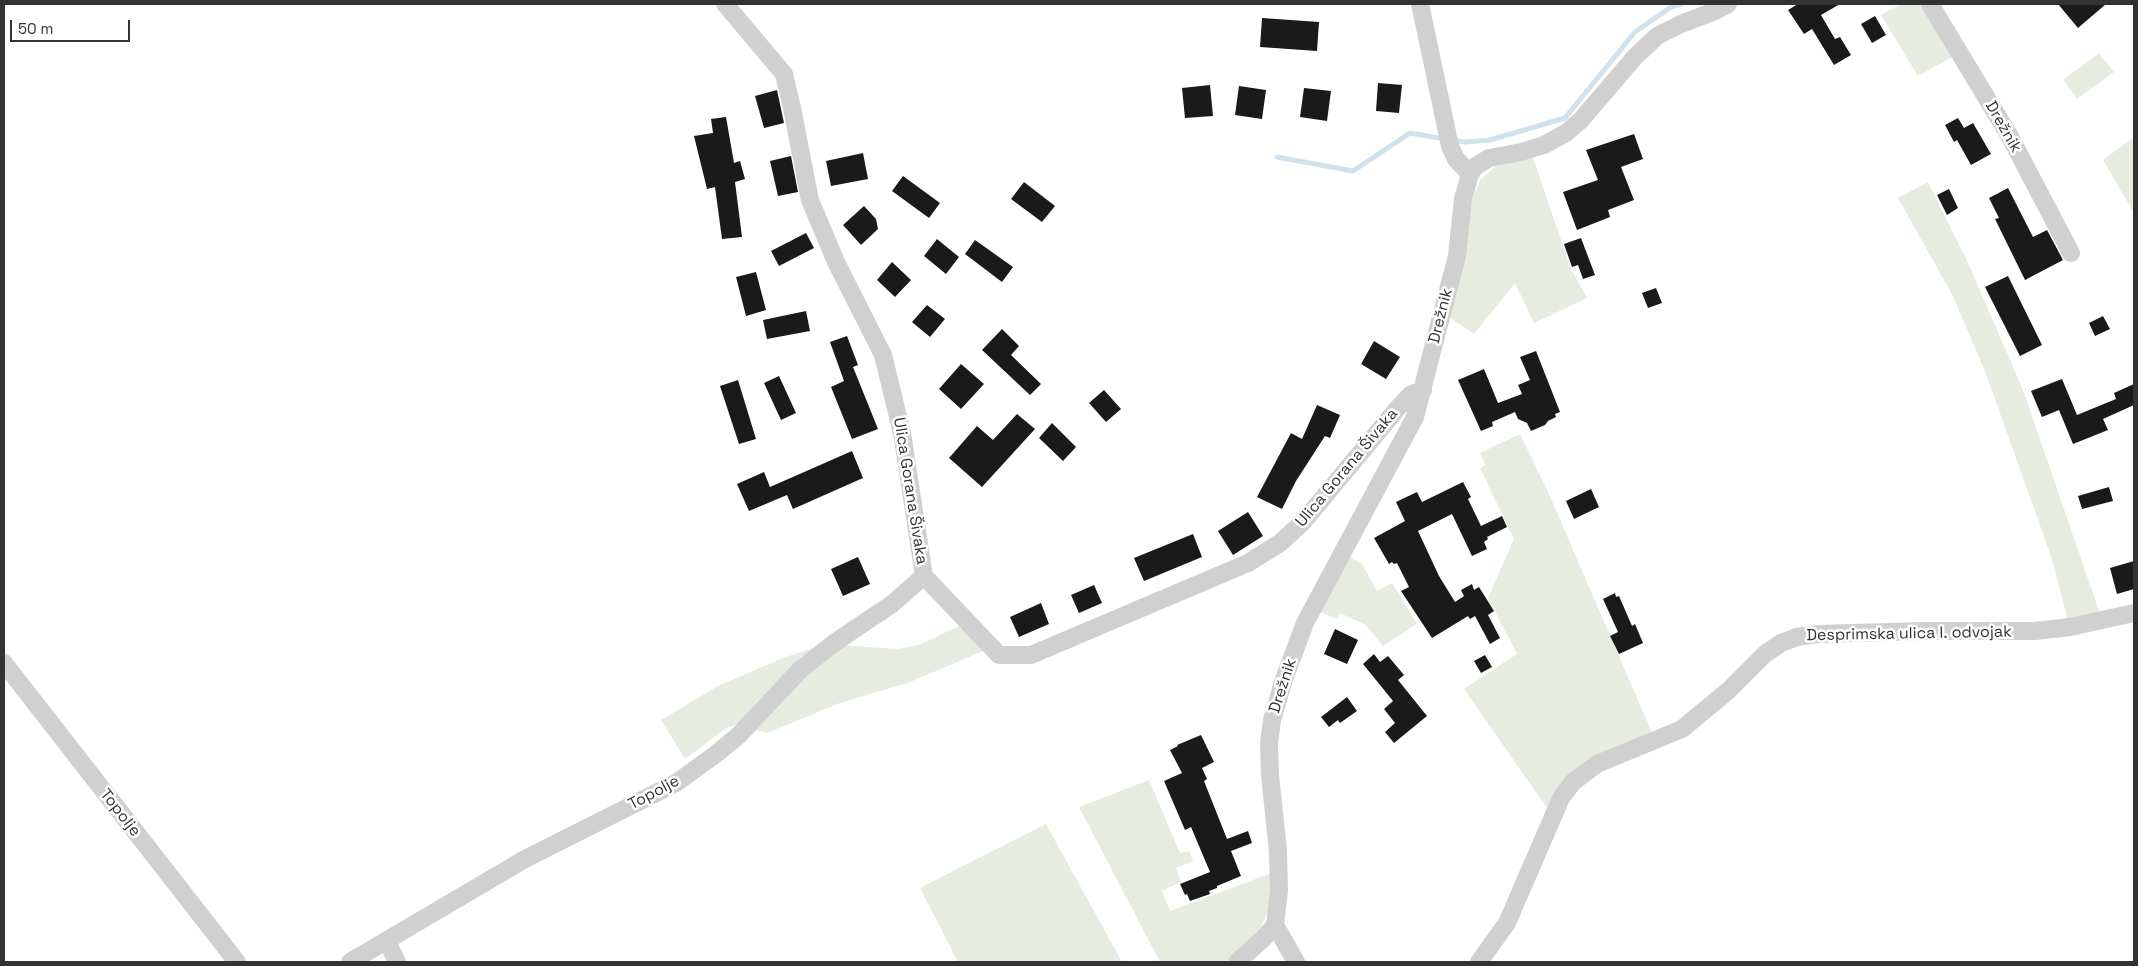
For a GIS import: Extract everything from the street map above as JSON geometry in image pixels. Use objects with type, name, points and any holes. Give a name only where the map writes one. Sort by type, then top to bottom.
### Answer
[{"type":"street","name":"Ulica Gorana Šivaka","points":[[725,4],[784,74],[810,200],[836,262],[883,355],[902,432],[924,576],[999,655],[1031,655],[1248,563],[1280,543],[1303,522],[1403,402],[1410,395],[1423,390]]},
{"type":"street","points":[[1420,4],[1450,146],[1456,159],[1470,174],[1476,166],[1489,158],[1521,152],[1544,145],[1566,133],[1581,120],[1634,58],[1656,36],[1728,4]]},
{"type":"street","name":"Drežnik","points":[[1930,4],[2009,135],[2071,253]]},
{"type":"street","name":"Drežnik","points":[[1275,925],[1280,890],[1271,791],[1269,743],[1274,712],[1305,623],[1415,416],[1457,256],[1463,199],[1470,174]]},
{"type":"street","name":"Topolje","points":[[350,962],[525,859],[676,783],[739,735],[800,670],[834,643],[892,604],[924,576]]},
{"type":"street","name":"Desprimska ulica I. odvojak","points":[[1479,962],[1507,923],[1562,798],[1573,782],[1597,764],[1682,729],[1729,690],[1765,654],[1781,643],[1797,637],[1818,634],[2035,631],[2070,627],[2134,613]]},
{"type":"street","name":"Topolje","points":[[4,663],[237,962]]},
{"type":"street","points":[[1237,962],[1263,939],[1275,925],[1296,962]]},
{"type":"street","points":[[387,941],[397,962]]},
{"type":"shaded area","points":[[1901,4],[1923,4],[1954,56],[1918,76],[1881,15]]},
{"type":"shaded area","points":[[2099,53],[2114,72],[2077,99],[2063,80]]},
{"type":"shaded area","points":[[2134,137],[2134,213],[2103,160]]},
{"type":"shaded area","points":[[1533,158],[1571,269],[1587,298],[1534,323],[1515,283],[1474,334],[1449,317],[1458,280],[1473,196],[1481,179],[1495,167],[1506,162]]},
{"type":"shaded area","points":[[1928,182],[1969,265],[2023,390],[2100,614],[2068,621],[2052,559],[1986,374],[1953,296],[1898,198]]},
{"type":"shaded area","points":[[1520,434],[1548,492],[1653,735],[1557,791],[1547,808],[1464,689],[1517,654],[1488,598],[1514,539],[1480,468],[1486,465],[1480,453]]},
{"type":"shaded area","points":[[1347,555],[1362,564],[1377,591],[1392,583],[1417,624],[1383,646],[1366,625],[1340,613],[1337,619],[1318,611]]},
{"type":"shaded area","points":[[963,624],[983,651],[910,682],[840,703],[767,733],[736,725],[725,729],[685,759],[661,720],[718,686],[783,658],[825,644],[898,649],[919,645]]},
{"type":"shaded area","points":[[1149,780],[1180,853],[1189,851],[1193,861],[1176,868],[1181,882],[1162,891],[1170,911],[1272,873],[1269,910],[1260,929],[1245,946],[1225,962],[1160,962],[1079,807]]},
{"type":"shaded area","points":[[1046,824],[1122,962],[958,962],[920,888]]},
{"type":"building","points":[[1798,4],[1840,4],[1821,15],[1835,39],[1840,37],[1851,55],[1834,65],[1812,29],[1804,34],[1788,10]]},
{"type":"building","points":[[2058,4],[2106,4],[2078,28]]},
{"type":"building","points":[[1875,16],[1886,35],[1872,43],[1861,24]]},
{"type":"building","points":[[1262,18],[1319,22],[1317,51],[1260,47]]},
{"type":"building","points":[[1378,83],[1402,85],[1399,113],[1376,111]]},
{"type":"building","points":[[1210,85],[1213,116],[1185,118],[1182,88]]},
{"type":"building","points":[[1239,86],[1266,90],[1262,119],[1235,115]]},
{"type":"building","points":[[1304,88],[1331,91],[1327,121],[1300,117]]},
{"type":"building","points":[[777,90],[784,123],[764,128],[755,96]]},
{"type":"building","points":[[726,117],[734,163],[740,161],[745,179],[735,182],[742,237],[722,239],[715,187],[707,189],[694,136],[713,133],[711,119]]},
{"type":"building","points":[[1958,118],[1964,128],[1973,123],[1991,154],[1971,165],[1957,140],[1954,142],[1945,125]]},
{"type":"building","points":[[1634,134],[1643,159],[1621,167],[1634,200],[1608,210],[1610,217],[1577,230],[1563,192],[1598,180],[1586,150]]},
{"type":"building","points":[[863,153],[868,179],[831,186],[826,161]]},
{"type":"building","points":[[791,156],[798,192],[778,196],[770,161]]},
{"type":"building","points":[[903,176],[940,203],[929,218],[892,191]]},
{"type":"building","points":[[1024,182],[1055,206],[1042,222],[1011,199]]},
{"type":"building","points":[[2008,188],[2033,237],[2047,230],[2063,260],[2025,280],[1995,219],[1999,218],[1989,198]]},
{"type":"building","points":[[1949,189],[1958,208],[1947,215],[1937,195]]},
{"type":"building","points":[[864,206],[876,219],[878,229],[861,245],[843,225]]},
{"type":"building","points":[[806,233],[814,248],[779,266],[771,251]]},
{"type":"building","points":[[1581,238],[1595,275],[1583,279],[1578,265],[1572,267],[1564,244]]},
{"type":"building","points":[[937,239],[959,257],[946,274],[924,256]]},
{"type":"building","points":[[975,240],[1013,267],[1002,282],[965,254]]},
{"type":"building","points":[[892,262],[911,280],[895,297],[877,280]]},
{"type":"building","points":[[756,272],[766,310],[746,316],[736,277]]},
{"type":"building","points":[[2008,276],[2042,345],[2020,356],[1985,287]]},
{"type":"building","points":[[1656,288],[1662,303],[1648,308],[1642,293]]},
{"type":"building","points":[[927,305],[945,319],[930,337],[912,322]]},
{"type":"building","points":[[806,311],[810,331],[767,339],[763,320]]},
{"type":"building","points":[[2103,316],[2110,329],[2095,336],[2089,323]]},
{"type":"building","points":[[1002,329],[1019,346],[1011,355],[1041,384],[1030,395],[982,350]]},
{"type":"building","points":[[847,336],[858,365],[853,367],[878,429],[852,439],[831,387],[844,381],[830,342]]},
{"type":"building","points":[[1374,341],[1400,357],[1386,379],[1361,364]]},
{"type":"building","points":[[1536,351],[1560,412],[1555,414],[1556,417],[1545,425],[1531,431],[1527,423],[1518,419],[1515,412],[1492,422],[1493,426],[1481,431],[1458,380],[1484,369],[1498,403],[1522,394],[1518,385],[1530,380],[1520,357]]},
{"type":"building","points":[[961,364],[984,384],[961,409],[939,389]]},
{"type":"building","points":[[779,376],[796,413],[781,420],[764,383]]},
{"type":"building","points":[[2062,379],[2077,415],[2116,399],[2114,393],[2134,384],[2134,405],[2103,419],[2108,430],[2073,444],[2059,410],[2042,417],[2031,391]]},
{"type":"building","points":[[738,380],[756,439],[739,444],[720,386]]},
{"type":"building","points":[[1104,390],[1121,409],[1106,422],[1089,403]]},
{"type":"building","points":[[1317,405],[1340,415],[1330,438],[1325,436],[1296,481],[1282,509],[1257,497],[1291,433],[1302,439]]},
{"type":"building","points":[[1017,414],[1035,429],[982,487],[949,458],[977,426],[993,440]]},
{"type":"building","points":[[1052,423],[1076,447],[1063,461],[1039,438]]},
{"type":"building","points":[[852,451],[863,478],[793,509],[787,495],[749,511],[737,484],[764,472],[770,487]]},
{"type":"building","points":[[1463,482],[1471,497],[1468,499],[1481,526],[1502,516],[1507,527],[1487,537],[1488,539],[1484,542],[1487,549],[1472,556],[1452,514],[1418,531],[1439,576],[1455,602],[1464,596],[1461,590],[1472,584],[1474,590],[1479,587],[1494,611],[1488,615],[1500,638],[1490,644],[1475,616],[1470,619],[1468,616],[1432,638],[1401,591],[1409,587],[1397,563],[1394,564],[1392,562],[1389,564],[1374,538],[1405,521],[1396,502],[1417,492],[1422,502]]},
{"type":"building","points":[[2109,487],[2113,501],[2082,509],[2078,496]]},
{"type":"building","points":[[1591,489],[1599,507],[1574,519],[1566,501]]},
{"type":"building","points":[[1248,512],[1263,536],[1233,555],[1218,531]]},
{"type":"building","points":[[1193,534],[1202,557],[1144,581],[1134,558]]},
{"type":"building","points":[[858,557],[870,584],[843,596],[831,569]]},
{"type":"building","points":[[2134,561],[2134,589],[2117,594],[2110,568]]},
{"type":"building","points":[[1094,585],[1102,603],[1079,613],[1071,595]]},
{"type":"building","points":[[1615,593],[1616,597],[1619,596],[1632,626],[1635,624],[1643,643],[1619,654],[1610,636],[1618,632],[1603,599]]},
{"type":"building","points":[[1041,603],[1049,624],[1019,637],[1010,617]]},
{"type":"building","points":[[1335,629],[1358,640],[1347,664],[1324,654]]},
{"type":"building","points":[[1374,654],[1380,662],[1388,656],[1404,675],[1398,680],[1427,716],[1394,743],[1385,732],[1395,723],[1384,709],[1393,701],[1363,664]]},
{"type":"building","points":[[1485,655],[1492,667],[1481,673],[1474,661]]},
{"type":"building","points":[[1347,697],[1357,711],[1340,723],[1338,720],[1329,727],[1321,717]]},
{"type":"building","points":[[1201,735],[1214,762],[1202,768],[1207,779],[1204,781],[1227,839],[1248,831],[1252,843],[1231,851],[1241,876],[1217,886],[1217,888],[1209,891],[1210,894],[1190,901],[1180,884],[1210,872],[1191,827],[1185,830],[1164,781],[1182,773],[1170,750]]},
{"type":"waterway","points":[[1452,140],[1465,142],[1490,140],[1565,118],[1635,32],[1671,7],[1682,4]]},
{"type":"waterway","points":[[1277,157],[1353,171],[1410,133],[1444,139]]}]
